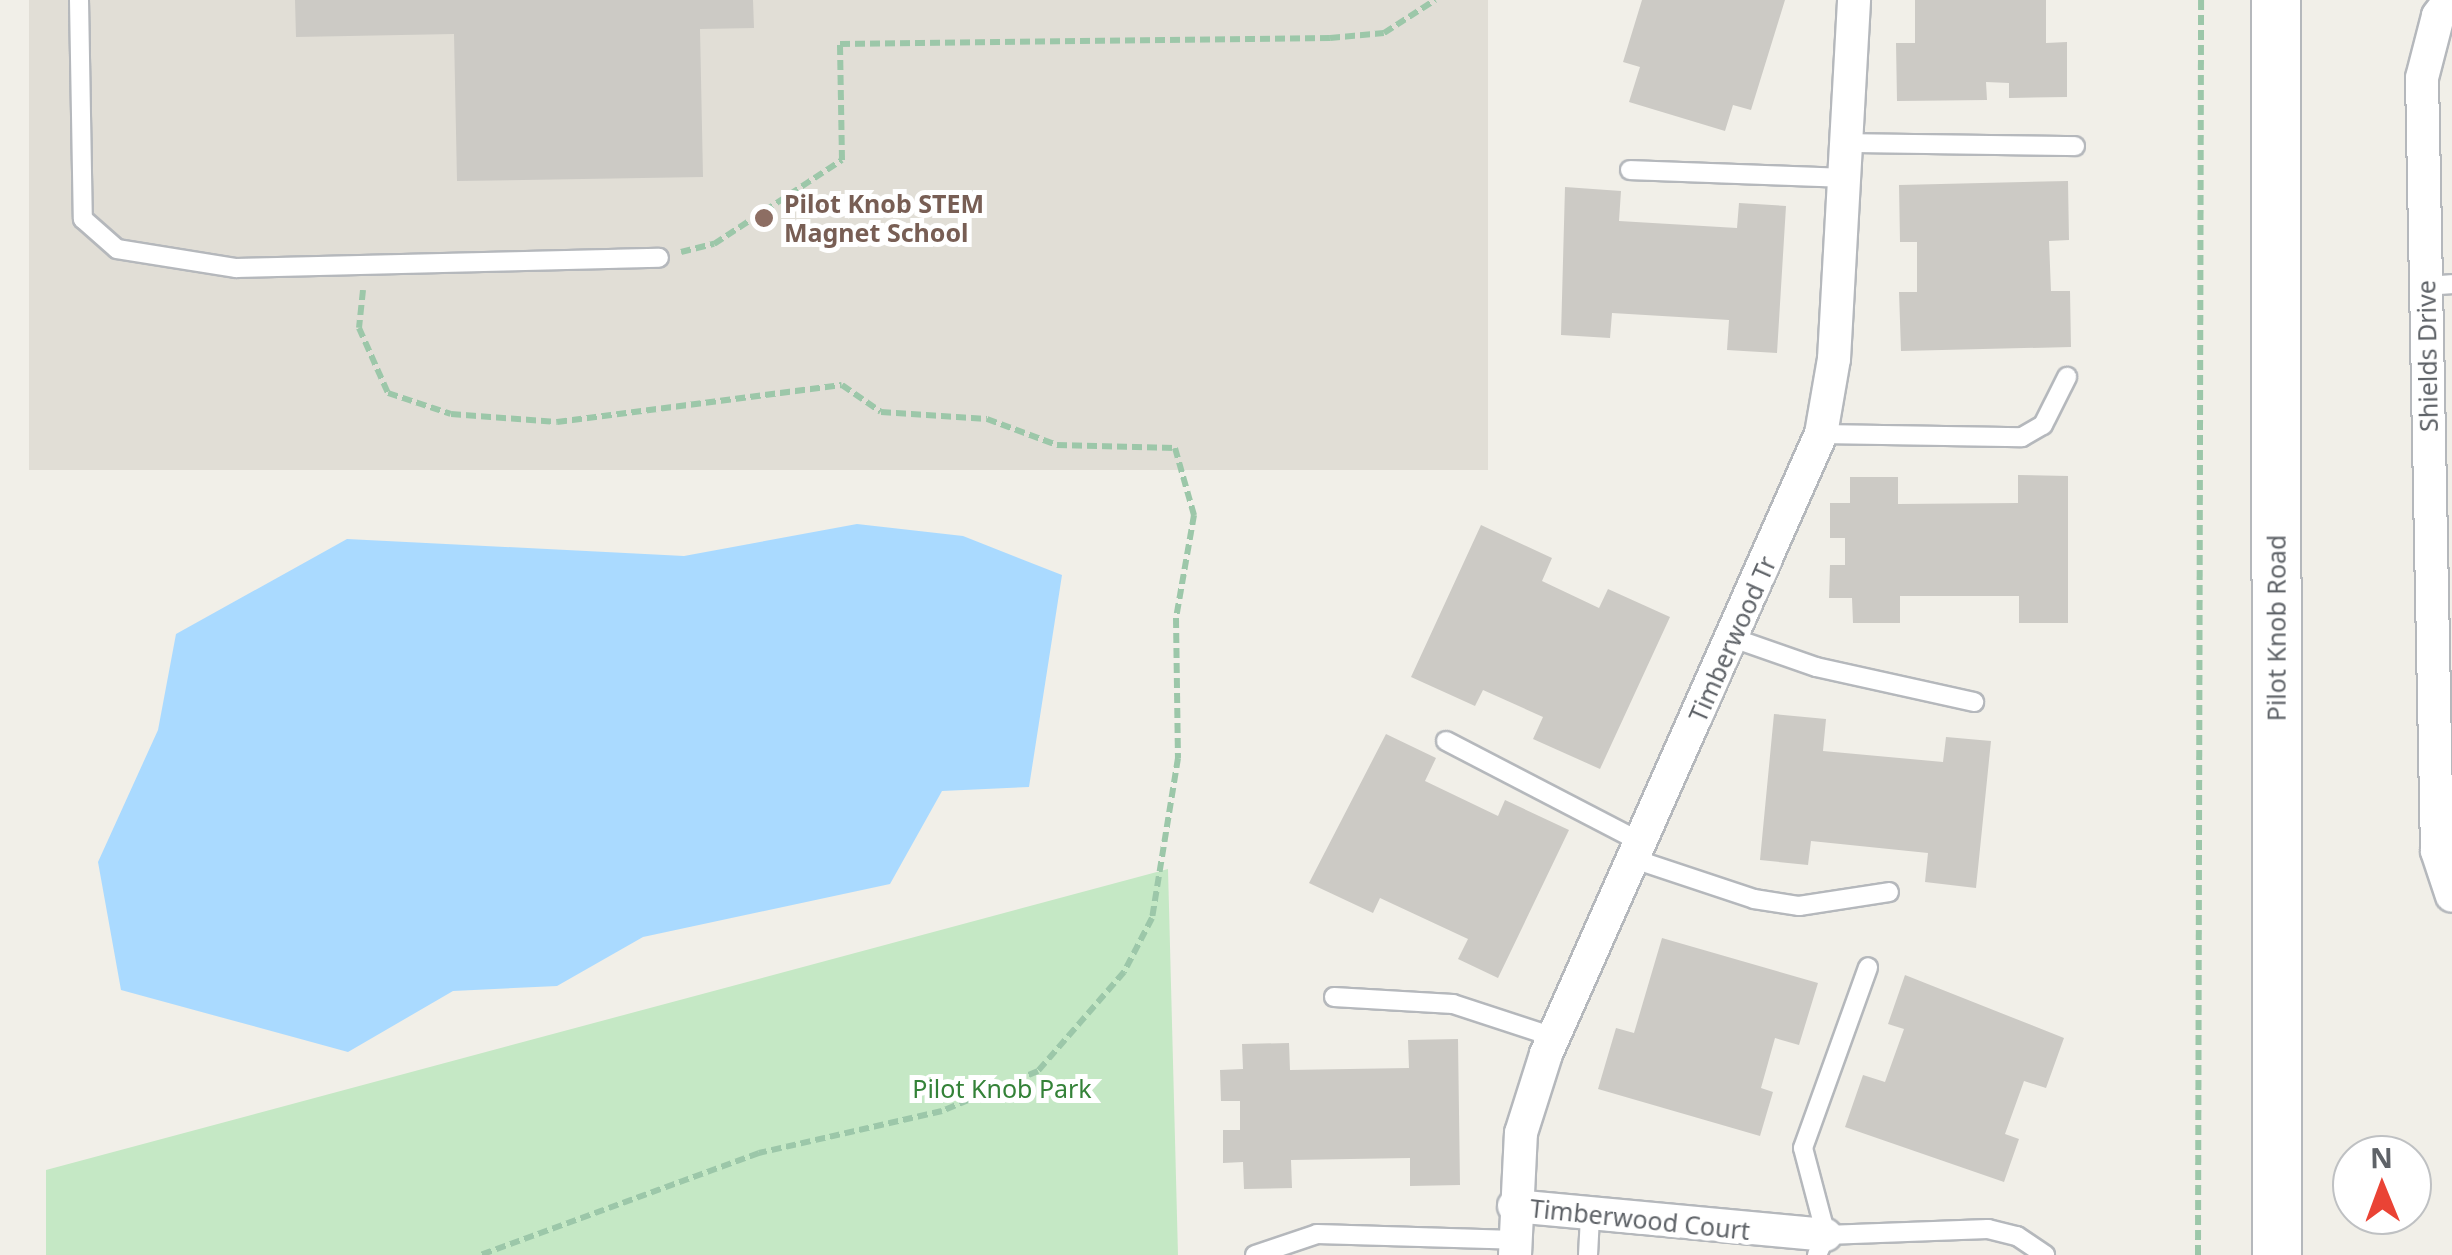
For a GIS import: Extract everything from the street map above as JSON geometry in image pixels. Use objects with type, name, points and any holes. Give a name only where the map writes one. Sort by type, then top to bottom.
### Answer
[{"type":"main road","name":"Pilot Knob Road","points":[[2276,0],[2277,1255]]},
{"type":"street","name":"Timberwood Tr","points":[[1515,1248],[1514,1206],[1521,1133],[1554,1037],[1821,434],[1834,359],[1854,0]]},
{"type":"street","name":"Shields Drive","points":[[2450,0],[2438,16],[2422,78],[2439,285],[2442,573],[2436,851],[2452,896]]},
{"type":"street","name":"Timberwood Court","points":[[1514,1206],[1822,1245]]},
{"type":"lane","points":[[79,0],[83,219],[116,249],[146,258],[236,268],[659,258]]},
{"type":"lane","points":[[1847,143],[2075,146]]},
{"type":"lane","points":[[1630,170],[1845,178]]},
{"type":"lane","points":[[1821,434],[2022,436],[2043,425],[2066,377]]},
{"type":"lane","points":[[1733,638],[1816,667],[1974,702]]},
{"type":"lane","points":[[1446,741],[1637,851],[1754,899],[1799,906],[1889,892]]},
{"type":"lane","points":[[1868,966],[1803,1148],[1822,1245],[1988,1230],[2017,1236],[2045,1255]]},
{"type":"lane","points":[[1334,996],[1454,1004],[1554,1037]]},
{"type":"lane","points":[[1588,1255],[1590,1216]]},
{"type":"lane","points":[[1256,1255],[1316,1234],[1441,1246],[1515,1248]]},
{"type":"path","points":[[659,258],[714,244],[842,160],[840,44],[1330,38],[1384,33],[1435,0]]},
{"type":"path","points":[[2198,1255],[2201,0]]},
{"type":"path","points":[[365,267],[359,328],[388,393],[451,414],[558,422],[842,385],[881,412],[987,419],[1057,445],[1175,448],[1194,515],[1176,618],[1178,758],[1152,918],[1124,972],[1038,1071],[942,1112],[760,1153],[480,1255]]},
{"type":"shaded area","name":"Pilot Knob STEM Magnet School","points":[[29,0],[1488,0],[1488,470],[29,470]]},
{"type":"green space","name":"Pilot Knob Park","points":[[1168,869],[1178,1255],[46,1255],[46,1170]]},
{"type":"water","points":[[857,524],[963,536],[1062,575],[1029,787],[942,791],[890,884],[643,937],[557,986],[453,991],[348,1052],[121,990],[98,862],[158,730],[176,634],[347,539],[684,556]]},
{"type":"building","points":[[295,0],[753,0],[754,28],[700,29],[703,177],[457,181],[454,34],[296,37]]},
{"type":"building","points":[[1642,0],[1785,0],[1751,110],[1733,105],[1725,131],[1629,102],[1640,67],[1623,62]]},
{"type":"building","points":[[1915,0],[2046,0],[2046,43],[2067,42],[2067,97],[2009,98],[2009,83],[1986,82],[1987,100],[1897,101],[1896,43],[1915,43]]},
{"type":"building","points":[[2068,181],[2069,240],[2049,241],[2051,291],[2070,291],[2071,347],[1901,351],[1899,292],[1917,292],[1917,242],[1900,242],[1899,185]]},
{"type":"building","points":[[1565,187],[1621,191],[1619,221],[1737,228],[1739,203],[1786,206],[1777,353],[1727,350],[1729,320],[1612,313],[1610,338],[1561,335]]},
{"type":"building","points":[[2018,475],[2068,476],[2068,623],[2019,623],[2019,596],[1900,596],[1900,623],[1853,623],[1852,598],[1829,598],[1830,565],[1845,565],[1845,538],[1830,538],[1830,503],[1850,503],[1850,477],[1898,477],[1898,504],[2018,503]]},
{"type":"building","points":[[1481,525],[1552,558],[1542,581],[1599,608],[1608,589],[1670,617],[1600,769],[1533,739],[1543,717],[1483,690],[1475,706],[1411,677]]},
{"type":"building","points":[[1774,714],[1826,719],[1823,751],[1943,762],[1946,737],[1991,741],[1976,888],[1925,882],[1928,853],[1811,841],[1808,865],[1760,860]]},
{"type":"building","points":[[1386,734],[1436,758],[1425,781],[1498,816],[1505,800],[1569,830],[1498,978],[1458,959],[1468,939],[1380,898],[1373,913],[1309,883]]},
{"type":"building","points":[[1662,938],[1818,983],[1799,1045],[1775,1038],[1761,1088],[1773,1092],[1760,1136],[1598,1089],[1616,1028],[1634,1033]]},
{"type":"building","points":[[1905,975],[2064,1038],[2046,1088],[2024,1081],[2005,1134],[2019,1139],[2004,1182],[1845,1127],[1863,1075],[1885,1082],[1904,1029],[1888,1024]]},
{"type":"building","points":[[1458,1039],[1460,1185],[1410,1186],[1410,1158],[1291,1160],[1292,1188],[1244,1189],[1243,1162],[1223,1163],[1223,1130],[1240,1130],[1240,1101],[1221,1101],[1220,1070],[1243,1069],[1242,1044],[1289,1043],[1290,1070],[1409,1068],[1408,1040]]},
{"type":"place","name":"Pilot Knob STEM Magnet School","points":[[764,218]]}]
